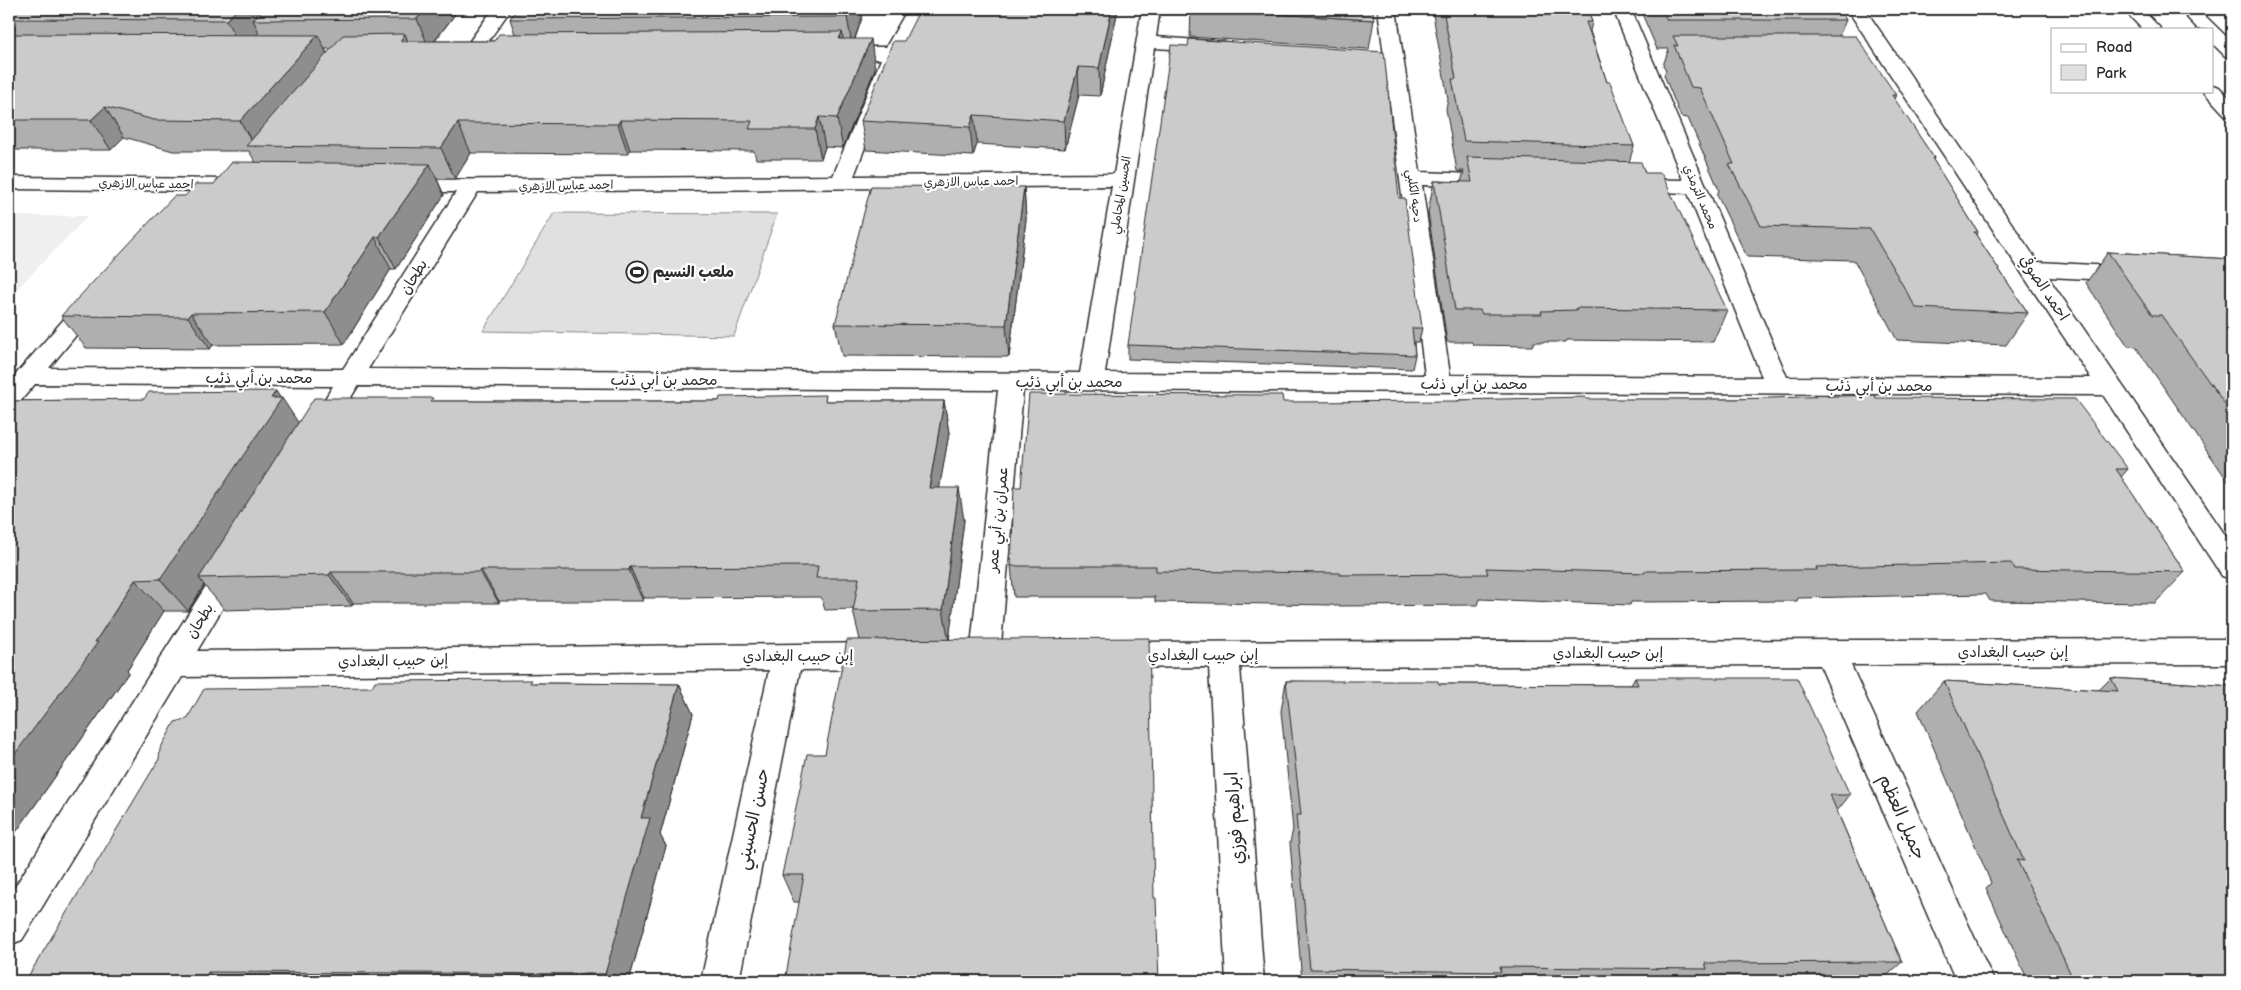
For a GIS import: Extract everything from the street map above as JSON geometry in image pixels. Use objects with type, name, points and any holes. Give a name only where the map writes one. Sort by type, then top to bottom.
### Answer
[{"type":"street","points":[[468,56],[502,9]]},
{"type":"street","points":[[841,183],[892,53],[917,9]]},
{"type":"street","name":"الحسين المحاملي","points":[[1091,382],[1152,9]]},
{"type":"street","name":"دحيه الكلبي","points":[[1387,9],[1385,58],[1412,178],[1439,384]]},
{"type":"street","name":"محمد الترمذي","points":[[1622,9],[1651,57],[1696,187],[1778,386]]},
{"type":"street","name":"احمد الصوفي","points":[[1856,9],[1879,57],[2032,269],[2232,568]]},
{"type":"street","points":[[2132,9],[2151,28]]},
{"type":"street","points":[[2188,9],[2207,28]]},
{"type":"street","points":[[2214,34],[2232,52]]},
{"type":"street","points":[[1146,42],[1246,48]]},
{"type":"street","points":[[813,53],[892,53]]},
{"type":"street","points":[[449,56],[488,56]]},
{"type":"street","points":[[2213,92],[2232,111]]},
{"type":"street","points":[[1412,178],[1520,182]]},
{"type":"street","name":"احمد عباس الازهري","points":[[381,186],[470,187],[1124,180]]},
{"type":"street","name":"احمد عباس الازهري","points":[[9,183],[193,184],[248,182]]},
{"type":"street","points":[[174,207],[193,184]]},
{"type":"street","points":[[1608,184],[1696,187]]},
{"type":"street","name":"بطحان","points":[[304,454],[470,187]]},
{"type":"street","points":[[2032,269],[2156,275]]},
{"type":"street","points":[[9,398],[110,280]]},
{"type":"street","name":"محمد بن أبي ذئب","points":[[27,376],[2111,387]]},
{"type":"street","name":"عمران بن أبي عمر","points":[[985,656],[1011,381]]},
{"type":"street","name":"بطحان","points":[[9,928],[246,546]]},
{"type":"street","name":"إبن حبيب البغدادي","points":[[1084,655],[2232,651]]},
{"type":"street","name":"جميل العظم","points":[[1830,652],[1975,981]]},
{"type":"street","name":"ابراهيم فوزي","points":[[1224,655],[1245,981]]},
{"type":"street","name":"حسن الحسيني","points":[[720,981],[787,656]]},
{"type":"street","name":"إبن حبيب البغدادي","points":[[173,664],[905,656]]},
{"type":"street","points":[[955,656],[1014,656]]},
{"type":"shaded area","points":[[9,216],[88,216],[9,297]]},
{"type":"green space","name":"ملعب النسيم","points":[[554,213],[777,214],[734,336],[483,331]]},
{"type":"building","points":[[9,9],[238,9],[226,20],[9,19]]},
{"type":"building","points":[[264,9],[425,9],[417,19],[253,20]]},
{"type":"building","points":[[517,9],[851,9],[847,17],[510,19]]},
{"type":"building","points":[[920,9],[1112,9],[1099,68],[1078,67],[1064,121],[974,115],[970,127],[861,121],[893,41],[904,41]]},
{"type":"building","points":[[1196,9],[1373,9],[1374,20]]},
{"type":"building","points":[[1443,9],[1588,9],[1592,22],[1586,22],[1607,82],[1610,82],[1634,146],[1464,141],[1452,79],[1456,79]]},
{"type":"building","points":[[1662,9],[1839,9],[1846,20],[1667,20]]},
{"type":"building","points":[[842,32],[839,39],[871,39],[837,118],[819,117],[815,129],[749,129],[752,121],[620,120],[618,124],[458,123],[441,148],[246,146],[343,35],[405,34],[400,41],[494,41],[499,34]]},
{"type":"building","points":[[9,34],[318,35],[240,121],[154,120],[105,107],[91,120],[9,120]]},
{"type":"building","points":[[1673,36],[1856,36],[1896,95],[1892,95],[1934,158],[1932,158],[1978,232],[1974,232],[2028,313],[1916,308],[1870,229],[1761,226],[1729,164],[1734,164],[1700,88],[1691,87],[1674,45],[1678,46]]},
{"type":"building","points":[[1189,39],[1384,52],[1399,198],[1405,198],[1422,328],[1412,328],[1415,355],[1128,345],[1171,45],[1188,46]]},
{"type":"building","points":[[1467,157],[1641,162],[1645,173],[1661,173],[1727,310],[1576,308],[1577,310],[1541,311],[1542,314],[1482,314],[1480,310],[1455,310],[1434,181],[1472,182]]},
{"type":"building","points":[[232,162],[430,164],[379,237],[375,237],[325,312],[191,313],[188,317],[61,316],[174,196],[185,196],[196,184],[214,184]]},
{"type":"building","points":[[871,186],[1024,187],[1006,325],[835,324]]},
{"type":"building","points":[[2108,252],[2232,259],[2232,414],[2161,315],[2152,315]]},
{"type":"building","points":[[276,391],[271,398],[282,398],[160,579],[135,580],[95,642],[98,642],[9,762],[9,401],[144,399],[149,392]]},
{"type":"building","points":[[1029,394],[1282,395],[1283,402],[1459,401],[1585,397],[1586,399],[1733,399],[1875,395],[1876,398],[2075,399],[2128,469],[2116,469],[2185,572],[2015,569],[2011,563],[1816,567],[1817,570],[1644,571],[1645,573],[1486,568],[1488,574],[1340,575],[1340,573],[1156,571],[1156,566],[1011,566],[1014,487],[1021,487]]},
{"type":"building","points":[[826,395],[825,401],[944,401],[929,488],[959,488],[943,610],[853,611],[859,578],[816,578],[818,566],[630,567],[629,570],[481,570],[480,572],[331,572],[329,575],[199,578],[314,398],[433,398],[431,401],[719,401],[720,397]]},
{"type":"building","points":[[1149,638],[1154,898],[1156,898],[1159,981],[785,981],[804,875],[782,875],[807,754],[825,754],[847,640]]},
{"type":"building","points":[[1635,678],[1797,678],[1850,795],[1830,795],[1902,962],[1705,963],[1707,969],[1500,967],[1501,972],[1310,969],[1296,815],[1301,815],[1286,681],[1438,681],[1439,684],[1638,685]]},
{"type":"building","points":[[2111,678],[2232,686],[2232,981],[2074,981],[2017,860],[2024,861],[1944,681],[2118,691]]},
{"type":"building","points":[[532,680],[530,683],[679,684],[641,818],[650,818],[605,974],[208,972],[205,980],[26,980],[159,759],[160,749],[175,722],[187,719],[204,689],[372,687],[375,681]]},
{"type":"place","name":"ملعب النسيم","points":[[637,272]]}]
